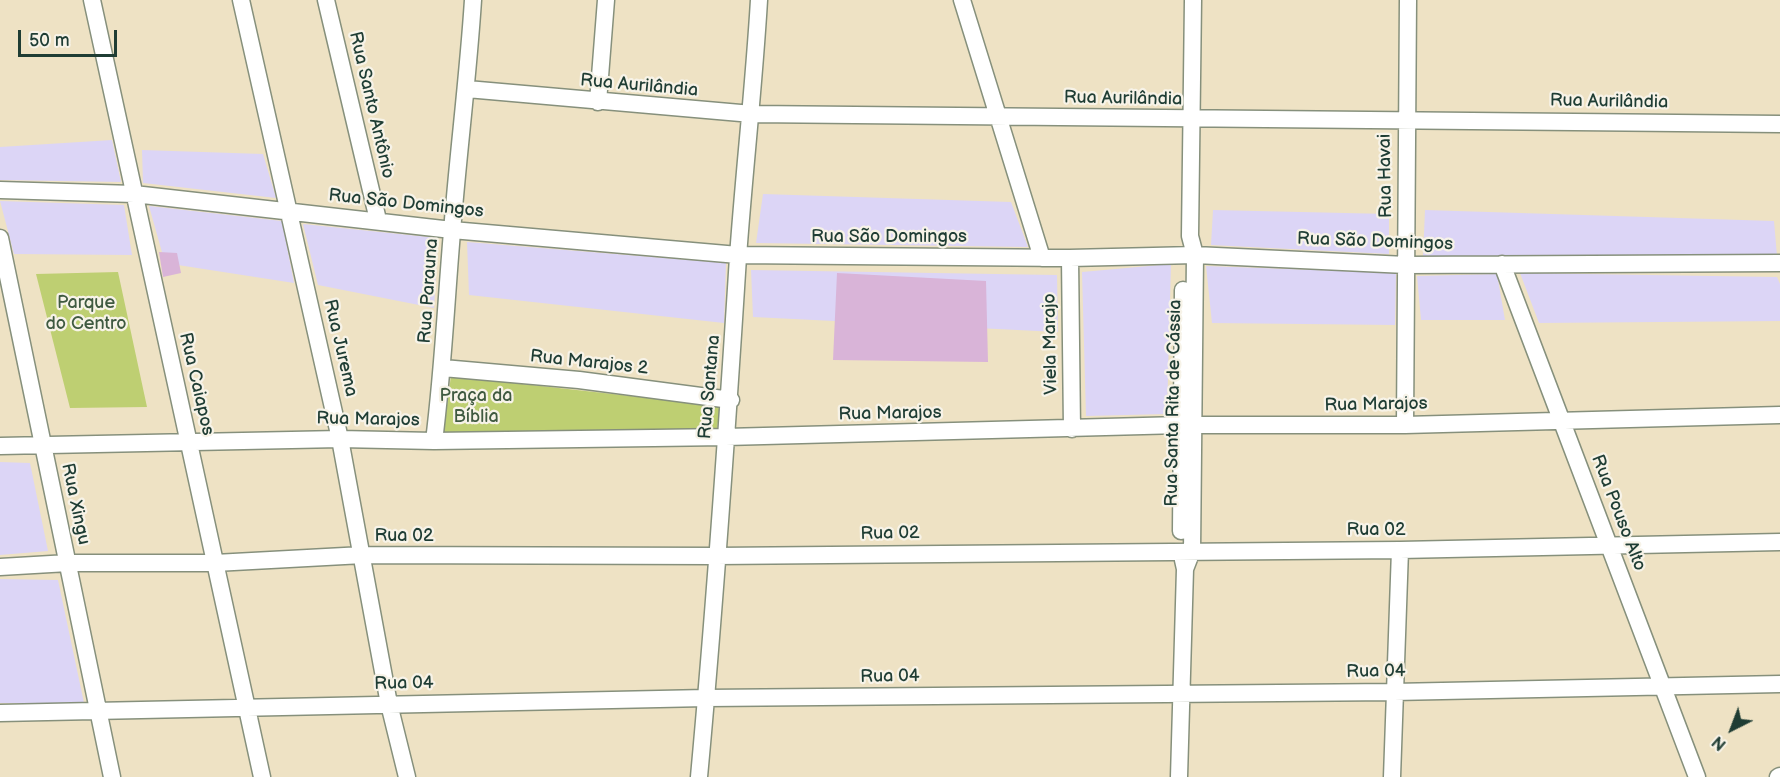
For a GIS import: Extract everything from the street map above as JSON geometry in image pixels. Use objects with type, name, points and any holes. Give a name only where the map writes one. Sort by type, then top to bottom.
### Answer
[{"type":"street","name":"Rua Caiapos","points":[[92,0],[262,777]]},
{"type":"street","name":"Rua Jurema","points":[[241,0],[340,439],[389,704],[407,777]]},
{"type":"street","name":"Rua Santo Antônio","points":[[326,0],[378,220]]},
{"type":"street","name":"Rua Parauna","points":[[434,441],[443,368],[452,230],[467,89],[473,0]]},
{"type":"street","points":[[598,102],[606,0]]},
{"type":"street","name":"Rua Santana","points":[[699,777],[730,400],[738,255],[752,114],[759,0]]},
{"type":"street","points":[[962,0],[996,116],[1042,258]]},
{"type":"street","name":"Rua Havai","points":[[1405,424],[1405,120],[1408,0]]},
{"type":"street","name":"Rua Santa Rita de Cássia","points":[[1179,777],[1186,550],[1192,1]]},
{"type":"street","name":"Rua Aurilândia","points":[[467,89],[752,114],[1780,124]]},
{"type":"street","name":"Rua São Domingos","points":[[0,190],[134,194],[452,230],[738,255],[1042,258],[1189,255],[1406,265],[1780,263]]},
{"type":"street","name":"Rua Xingu","points":[[0,238],[112,777]]},
{"type":"street","name":"Viela Marajo","points":[[1070,258],[1072,429]]},
{"type":"street","name":"Rua Pouso Alto","points":[[1502,264],[1696,777]]},
{"type":"street","name":"Rua Marajos 2","points":[[443,368],[579,380],[730,400]]},
{"type":"street","name":"Rua Marajos","points":[[0,446],[189,441],[340,439],[434,441],[726,436],[1780,415]]},
{"type":"street","name":"Rua 02","points":[[0,567],[68,563],[215,563],[363,555],[716,556],[1186,550],[1400,550],[1780,542]]},
{"type":"street","points":[[1392,777],[1400,550]]},
{"type":"street","name":"Rua 04","points":[[0,713],[706,698],[1394,692],[1780,684]]},
{"type":"shaded area","points":[[112,140],[121,182],[0,180],[0,147]]},
{"type":"shaded area","points":[[142,150],[263,154],[276,198],[143,183]]},
{"type":"shaded area","points":[[763,194],[1011,202],[1028,247],[756,243]]},
{"type":"shaded area","points":[[0,201],[124,205],[132,255],[14,254]]},
{"type":"shaded area","points":[[149,206],[282,221],[294,283],[165,263]]},
{"type":"shaded area","points":[[1213,210],[1389,214],[1389,254],[1211,245]]},
{"type":"shaded area","points":[[1425,210],[1774,221],[1777,256],[1423,257]]},
{"type":"shaded area","points":[[303,224],[438,238],[434,308],[318,285]]},
{"type":"shaded area","points":[[467,242],[726,263],[724,323],[469,295]]},
{"type":"shaded area","points":[[1171,264],[1167,414],[1086,416],[1082,272]]},
{"type":"shaded area","points":[[1206,266],[1396,273],[1395,325],[1212,323]]},
{"type":"shaded area","points":[[751,270],[1057,275],[1058,332],[753,317]]},
{"type":"shaded area","points":[[1520,273],[1777,277],[1780,284],[1780,321],[1539,323]]},
{"type":"shaded area","points":[[1497,274],[1505,320],[1421,320],[1417,276]]},
{"type":"shaded area","points":[[0,462],[30,463],[48,551],[0,555]]},
{"type":"shaded area","points":[[0,579],[58,580],[84,703],[0,703]]},
{"type":"green space","name":"Parque do Centro","points":[[118,272],[147,407],[70,408],[36,274]]},
{"type":"green space","name":"Praça da Bíblia","points":[[451,376],[720,406],[717,429],[443,434]]},
{"type":"building","points":[[159,252],[177,253],[181,273],[163,277]]},
{"type":"building","points":[[837,273],[986,281],[988,362],[833,360]]}]
